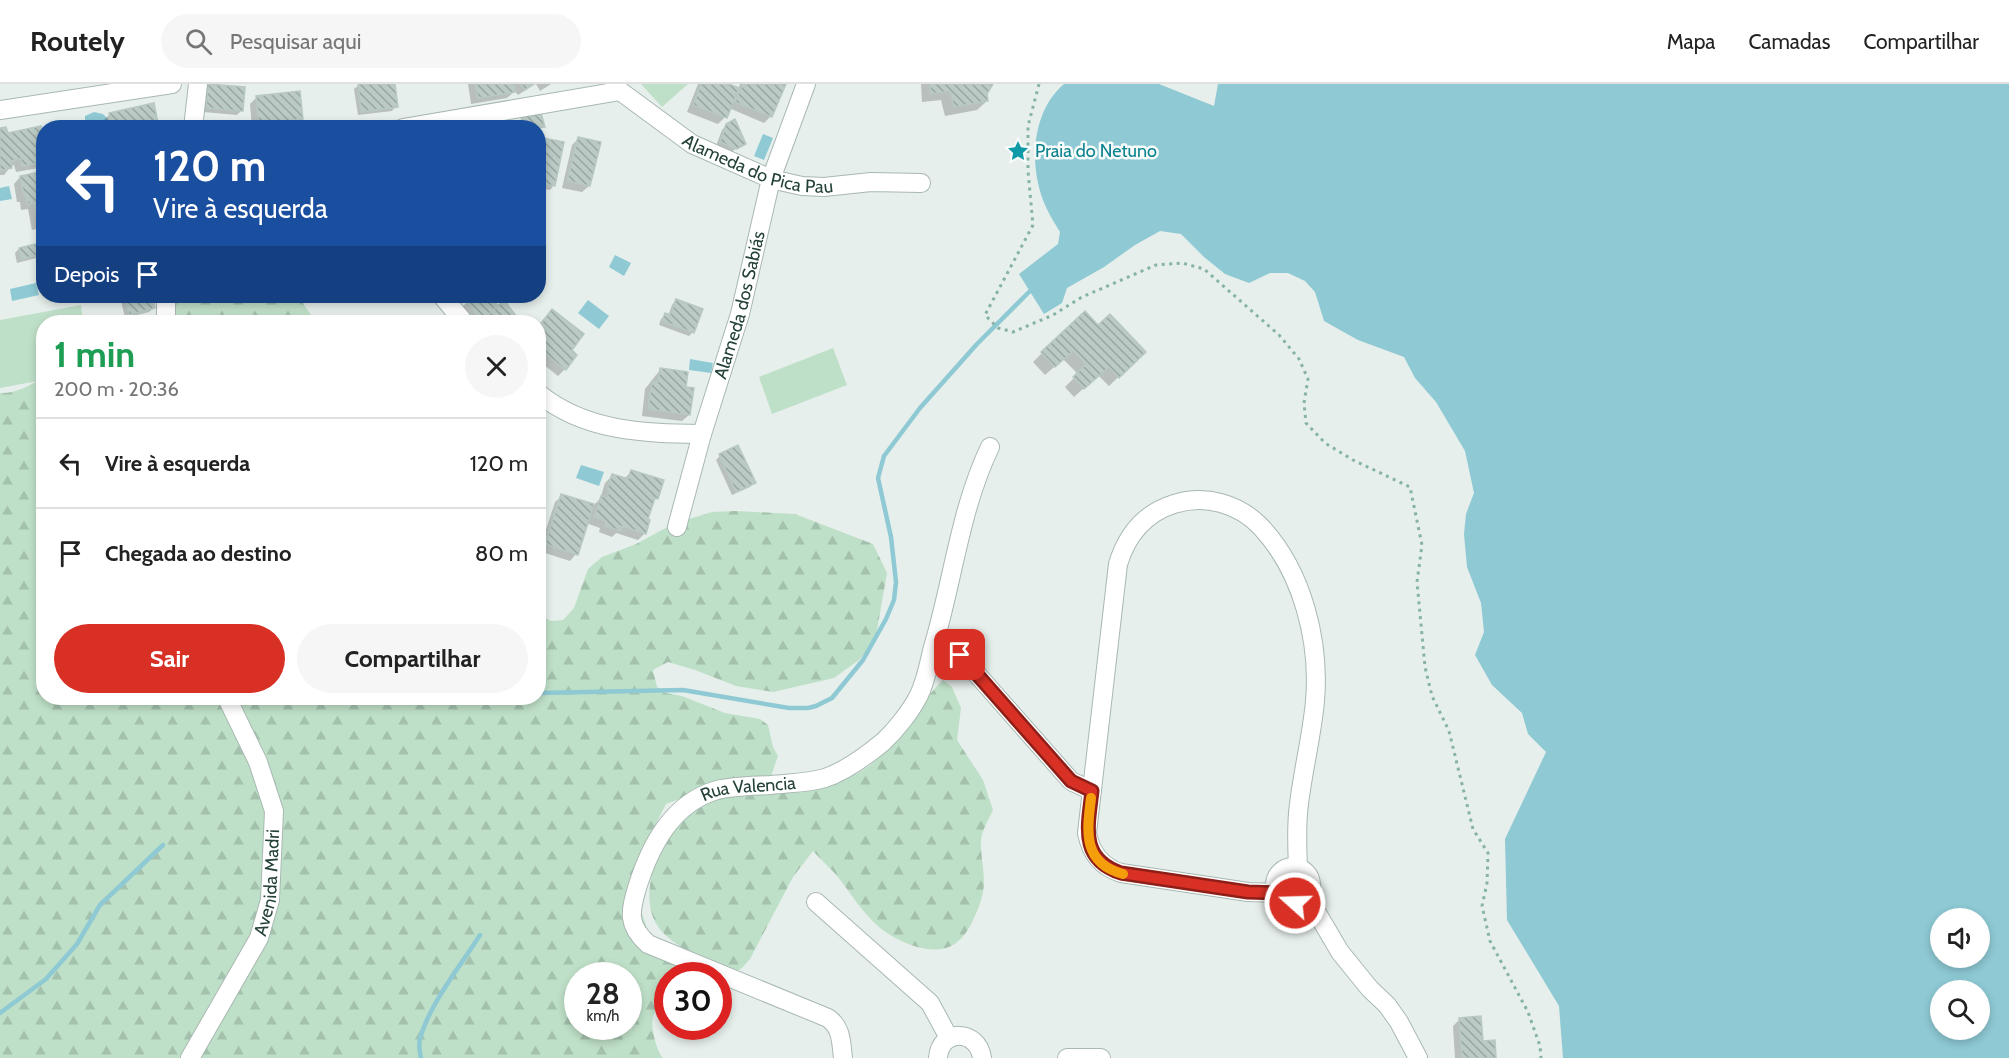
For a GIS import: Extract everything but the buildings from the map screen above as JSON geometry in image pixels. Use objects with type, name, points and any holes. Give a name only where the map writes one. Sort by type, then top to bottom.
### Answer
[{"type":"street","points":[[0,110],[172,84]]},
{"type":"street","points":[[194,120],[198,84]]},
{"type":"street","name":"Alameda dos Sabiás","points":[[677,527],[702,434],[740,315],[771,178],[806,84]]},
{"type":"street","points":[[446,120],[617,88]]},
{"type":"street","name":"Alameda do Pica Pau","points":[[617,88],[692,144],[771,178],[802,186],[824,187],[871,182],[921,183]]},
{"type":"street","points":[[448,303],[458,315]]},
{"type":"street","points":[[546,400],[554,406],[584,420],[623,430],[702,434]]},
{"type":"street","name":"Rua Valencia","points":[[843,1058],[839,1031],[835,1023],[828,1018],[648,944],[639,936],[633,925],[630,910],[639,881],[657,840],[668,822],[683,807],[719,789],[798,783],[825,778],[858,761],[884,741],[900,722],[919,695],[940,625],[978,471],[990,447]]},
{"type":"street","points":[[1277,893],[1248,892],[1113,871],[1100,861],[1089,841],[1087,833],[1118,564],[1128,539],[1145,519],[1168,506],[1181,502],[1207,500],[1233,507],[1256,521],[1278,549],[1298,589],[1311,632],[1316,678],[1315,702],[1299,802],[1298,867]]},
{"type":"street","points":[[960,655],[1071,781],[1092,791]]},
{"type":"street","name":"Avenida Madri","points":[[190,1058],[259,938],[270,900],[274,811],[258,762],[230,705]]},
{"type":"street","points":[[1291,867],[1298,867],[1304,871],[1311,883],[1307,896],[1302,901],[1288,902],[1277,893],[1275,887],[1279,873],[1291,867]]},
{"type":"street","points":[[1307,896],[1340,952],[1399,1022],[1418,1058]]},
{"type":"street","points":[[816,902],[930,1003],[949,1038]]},
{"type":"street","points":[[938,1058],[942,1044],[949,1038],[957,1036],[966,1036],[974,1041],[979,1047],[982,1058]]},
{"type":"street","points":[[1067,1058],[1101,1058]]},
{"type":"path","points":[[1039,84],[1028,126],[1028,171],[1033,225],[985,315],[998,328],[1013,332],[1053,315],[1082,297],[1156,265],[1182,263],[1204,269],[1279,335],[1299,359],[1308,379],[1304,403],[1306,423],[1325,443],[1353,460],[1410,487],[1422,545],[1417,582],[1425,667],[1432,696],[1449,731],[1473,829],[1488,853],[1487,883],[1482,906],[1490,941],[1528,1012],[1540,1046],[1541,1058]]},
{"type":"green space","points":[[641,84],[688,84],[662,107]]},
{"type":"green space","points":[[162,303],[303,303],[311,315],[161,315]]},
{"type":"green space","points":[[81,305],[82,315],[36,315],[36,381],[0,388],[0,320]]},
{"type":"green space","points":[[833,348],[847,385],[772,414],[759,377]]},
{"type":"green space","points":[[36,381],[36,705],[546,705],[546,618],[551,621],[563,620],[574,608],[588,569],[602,557],[636,544],[673,524],[712,512],[795,514],[873,544],[887,573],[875,641],[859,660],[834,678],[773,692],[736,686],[668,662],[653,670],[657,687],[666,693],[682,696],[725,713],[760,719],[768,725],[773,747],[778,756],[769,782],[709,788],[666,804],[634,867],[631,881],[650,937],[685,962],[654,962],[653,1032],[654,1040],[663,1058],[0,1058],[0,393],[17,390]]},
{"type":"green space","points":[[943,680],[952,687],[961,708],[957,740],[983,780],[993,810],[981,840],[983,892],[968,929],[956,943],[947,948],[927,949],[906,943],[887,933],[868,917],[838,877],[813,851],[793,877],[750,959],[742,968],[732,972],[732,962],[708,962],[680,946],[662,931],[651,912],[649,900],[652,875],[662,847],[687,817],[702,805],[720,798],[786,791],[839,780],[858,773],[883,754],[894,742],[932,691]]},
{"type":"water","points":[[1064,84],[1159,84],[1214,106],[1218,84],[2009,84],[2009,1058],[1563,1058],[1559,1006],[1507,920],[1505,839],[1546,752],[1528,734],[1522,713],[1492,685],[1475,655],[1484,632],[1481,603],[1467,567],[1464,534],[1466,514],[1474,493],[1465,451],[1436,402],[1415,378],[1404,357],[1358,340],[1324,321],[1315,292],[1305,281],[1288,273],[1270,273],[1249,283],[1225,274],[1181,234],[1160,231],[1135,245],[1104,267],[1067,288],[1062,303],[1044,314],[1019,274],[1058,244],[1060,232],[1043,200],[1036,170],[1036,138],[1045,108]]},
{"type":"water","points":[[94,112],[103,114],[108,120],[85,120],[85,116]]},
{"type":"water","points":[[763,134],[773,138],[764,160],[754,156]]},
{"type":"water","points":[[9,186],[12,199],[0,201],[0,188]]},
{"type":"water","points":[[615,255],[631,263],[624,276],[609,267]]},
{"type":"water","points":[[36,283],[36,296],[12,301],[10,289]]},
{"type":"water","points":[[588,300],[609,316],[599,329],[578,313]]},
{"type":"water","points":[[690,359],[713,363],[711,373],[689,370]]},
{"type":"water","points":[[581,465],[604,472],[599,486],[576,478]]},
{"type":"waterway","points":[[546,693],[683,690],[789,708],[808,708],[832,698],[863,660],[894,600],[896,582],[891,537],[878,478],[884,456],[920,408],[977,344],[1029,292]]},
{"type":"waterway","points":[[0,1013],[46,979],[77,944],[100,905],[163,845]]},
{"type":"waterway","points":[[421,1058],[419,1041],[432,1009],[480,935]]},
{"type":"slow traffic","points":[[1091,798],[1087,833],[1091,849],[1106,867],[1123,874]]},
{"type":"place","name":"Praia do Netuno","points":[[1018,151]]},
{"type":"route","points":[[960,655],[1071,781],[1092,791],[1087,833],[1091,849],[1106,867],[1121,873],[1248,892],[1277,893],[1282,899],[1295,903]]}]
